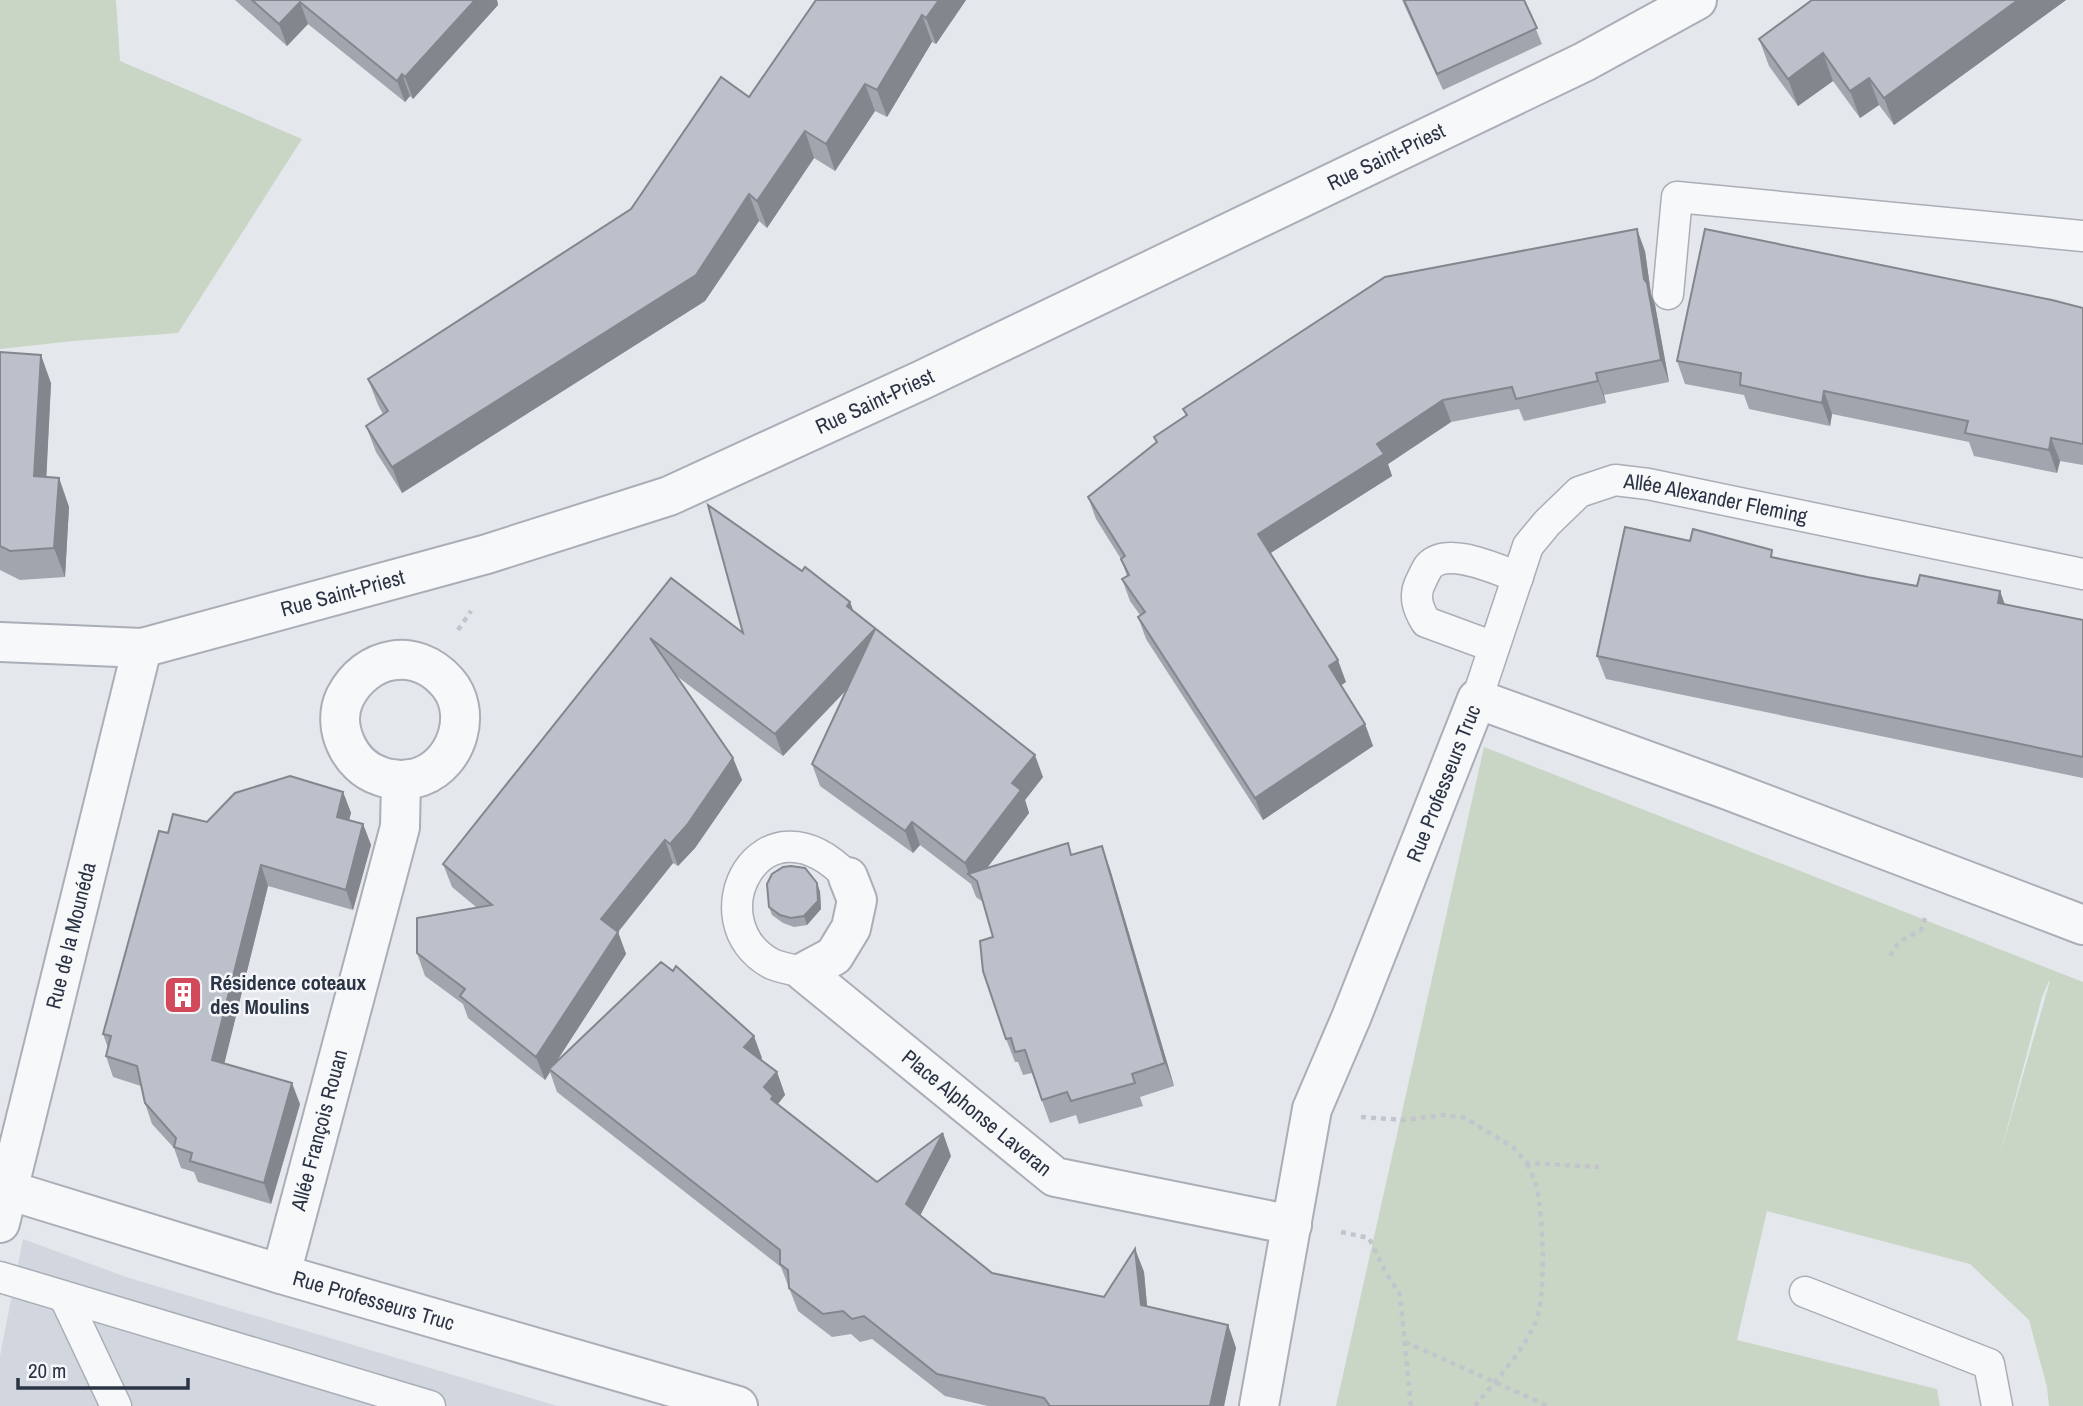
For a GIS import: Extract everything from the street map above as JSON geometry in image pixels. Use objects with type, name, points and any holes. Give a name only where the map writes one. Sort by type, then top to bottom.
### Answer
[{"type":"street","name":"Rue Saint-Priest","points":[[0,642],[142,648],[487,554],[669,496],[934,374],[1584,62],[1697,0]]},
{"type":"street","name":"Rue de la Mounéda","points":[[4,1207],[142,648]]},
{"type":"street","name":"Rue Professeurs Truc","points":[[1259,1406],[1312,1109],[1352,1018],[1478,699],[1725,789],[2083,925]]},
{"type":"street","name":"Allée François Rouan","points":[[281,1274],[400,827],[401,780]]},
{"type":"street","points":[[804,972],[834,956],[851,928],[857,900],[848,877]]},
{"type":"street","name":"Place Alphonse Laveran","points":[[804,972],[1055,1177],[1292,1225]]},
{"type":"street","name":"Rue Professeurs Truc","points":[[4,1207],[281,1274],[738,1406]]},
{"type":"lane","points":[[1668,294],[1677,197],[2083,236]]},
{"type":"lane","name":"Allée Alexander Fleming","points":[[1478,699],[1528,546],[1579,492],[1615,480],[1648,484],[2083,575]]},
{"type":"lane","points":[[1494,646],[1426,622],[1417,607],[1418,587],[1429,566],[1441,559],[1450,558],[1458,558],[1518,577]]},
{"type":"lane","points":[[804,972],[773,964],[749,945],[738,920],[738,891],[753,861],[775,847],[806,848],[831,859],[848,877]]},
{"type":"lane","points":[[0,1277],[430,1406]]},
{"type":"lane","points":[[1805,1292],[1989,1364],[1997,1406]]},
{"type":"lane","points":[[65,1298],[116,1406]]},
{"type":"path","points":[[1312,1109],[1377,1120],[1444,1115],[1465,1118],[1513,1147],[1527,1163],[1537,1188],[1541,1225],[1542,1294],[1536,1322],[1475,1406]]},
{"type":"path","points":[[1527,1163],[1599,1167]]},
{"type":"path","points":[[1292,1225],[1369,1238],[1400,1295],[1411,1406]]},
{"type":"path","points":[[1405,1341],[1548,1406]]},
{"type":"shaded area","points":[[23,1239],[126,1277],[557,1406],[0,1406],[0,1356]]},
{"type":"green space","points":[[0,0],[116,0],[120,61],[302,139],[178,333],[0,349]]},
{"type":"green space","points":[[1484,747],[2083,982],[2083,1406],[2049,1406],[2047,1387],[2029,1320],[1970,1264],[1767,1211],[1737,1340],[1937,1389],[1940,1406],[1336,1406]],"holes":[[[2050,981],[2000,1155],[2042,997]]]},
{"type":"building","points":[[252,0],[475,0],[405,77],[402,74],[397,81],[300,2],[279,24]]},
{"type":"building","points":[[816,0],[939,0],[926,18],[922,15],[877,90],[865,84],[826,144],[805,131],[757,201],[749,194],[696,275],[392,467],[366,426],[388,411],[368,379],[631,209],[721,77],[749,97]]},
{"type":"building","points":[[1404,0],[1524,0],[1537,28],[1437,74]]},
{"type":"building","points":[[1812,0],[2018,0],[1884,98],[1869,78],[1850,91],[1823,53],[1788,79],[1759,39]]},
{"type":"building","points":[[1637,229],[1644,279],[1647,283],[1661,360],[1596,373],[1598,381],[1516,399],[1512,387],[1443,400],[1377,444],[1384,454],[1258,534],[1338,660],[1329,666],[1365,724],[1255,798],[1138,617],[1145,612],[1122,579],[1129,575],[1121,559],[1125,556],[1088,497],[1157,442],[1154,437],[1187,415],[1183,409],[1385,277]]},
{"type":"building","points":[[1705,229],[2083,308],[2083,444],[2051,438],[2049,450],[1965,433],[1968,421],[1824,391],[1822,403],[1740,385],[1741,373],[1677,361]]},
{"type":"building","points":[[0,352],[41,355],[34,476],[59,478],[54,548],[10,551],[0,546]]},
{"type":"building","points":[[708,505],[802,571],[805,567],[850,602],[847,606],[1035,755],[1012,783],[1021,790],[965,863],[912,822],[905,831],[812,764],[875,629],[775,734],[650,638],[733,758],[687,825],[670,844],[665,840],[601,919],[618,932],[536,1057],[460,996],[465,989],[417,953],[417,918],[492,905],[443,864],[671,578],[743,633]]},
{"type":"building","points":[[1625,527],[1690,541],[1693,529],[1772,550],[1771,557],[1867,577],[1917,586],[1920,575],[2000,591],[1998,603],[2083,620],[2083,757],[1597,656]]},
{"type":"building","name":"Résidence coteaux des Moulins","points":[[290,776],[343,792],[337,817],[363,824],[346,890],[261,865],[212,1060],[292,1083],[264,1183],[190,1161],[192,1153],[174,1147],[176,1138],[145,1103],[137,1066],[106,1056],[111,1036],[103,1034],[159,831],[168,833],[173,814],[207,822],[235,793]]},
{"type":"building","points":[[1068,843],[1071,855],[1102,846],[1165,1063],[1132,1074],[1135,1083],[1071,1101],[1067,1092],[1042,1100],[1025,1050],[1015,1052],[1011,1038],[1006,1039],[983,971],[980,941],[993,937],[977,881],[968,874]]},
{"type":"building","points":[[783,867],[805,868],[817,883],[818,901],[804,916],[791,918],[780,915],[769,907],[767,884],[772,874]]},
{"type":"building","points":[[661,962],[673,971],[676,966],[754,1036],[744,1047],[777,1072],[764,1087],[773,1096],[771,1099],[877,1182],[943,1133],[906,1204],[992,1273],[1104,1297],[1135,1249],[1141,1305],[1228,1325],[1210,1406],[1050,1406],[1044,1398],[937,1374],[864,1316],[852,1319],[843,1311],[823,1314],[789,1288],[788,1270],[780,1264],[780,1250],[549,1069]]},
{"type":"place","name":"Résidence coteaux des Moulins","points":[[183,995]]}]
